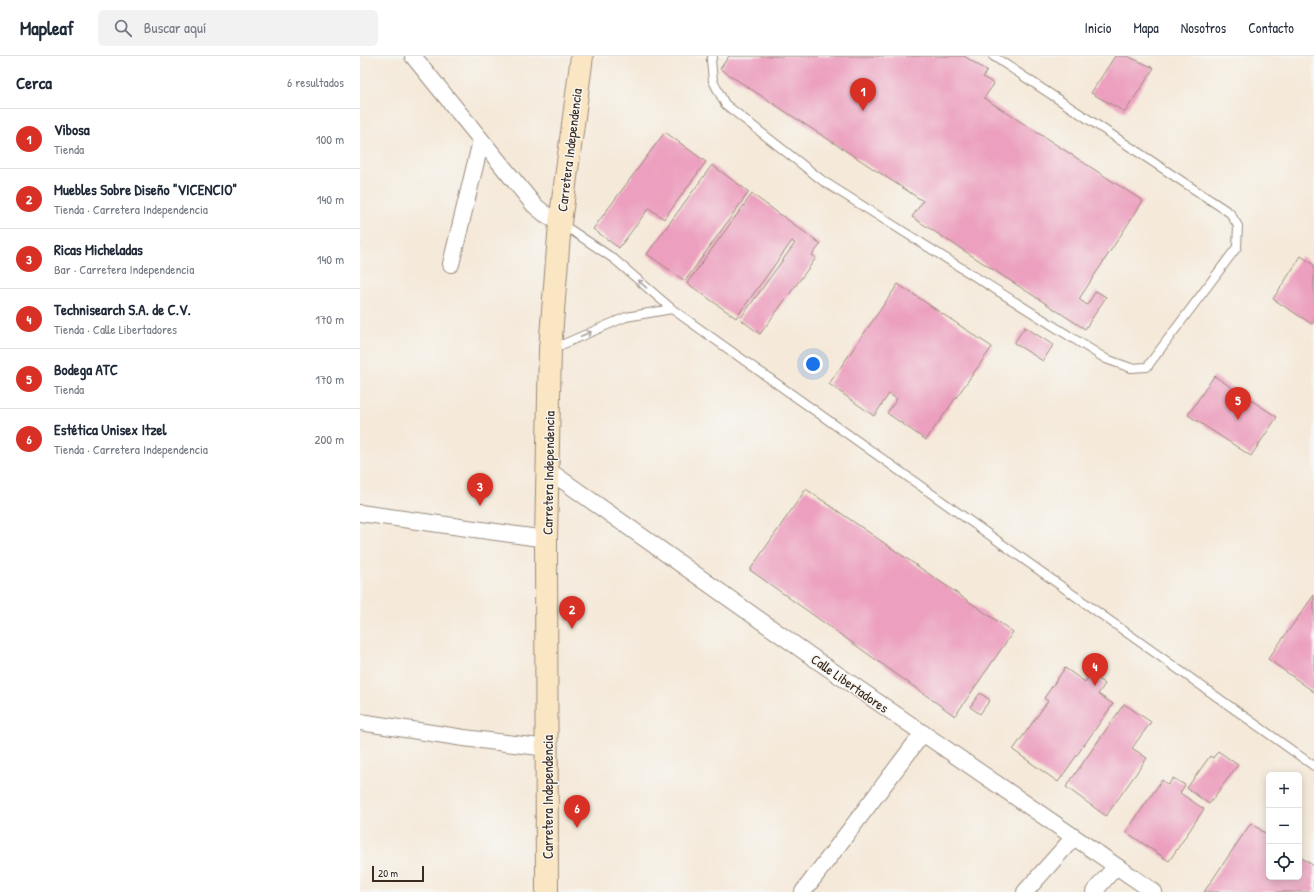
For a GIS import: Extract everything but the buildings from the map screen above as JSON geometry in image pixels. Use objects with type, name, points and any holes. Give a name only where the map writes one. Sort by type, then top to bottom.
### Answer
[{"type":"main road","name":"Carretera Independencia","points":[[547,892],[548,748],[546,539],[550,350],[560,223],[582,56]]},
{"type":"street","points":[[413,56],[481,142],[534,205],[560,223]]},
{"type":"street","points":[[451,264],[481,142]]},
{"type":"street","name":"Calle Libertadores","points":[[548,470],[815,659],[1154,892]]},
{"type":"street","points":[[360,513],[546,539]]},
{"type":"street","points":[[360,722],[464,738],[548,748]]},
{"type":"street","points":[[803,892],[923,733]]},
{"type":"street","points":[[1025,892],[1074,837]]},
{"type":"street","points":[[1094,892],[1116,866]]},
{"type":"lane","points":[[713,56],[711,60],[713,81],[724,104],[823,181],[1106,359],[1131,368],[1147,366],[1237,247],[1238,226],[1230,213],[993,56]]},
{"type":"lane","points":[[560,223],[614,259],[672,309],[1314,766]]},
{"type":"lane","points":[[550,350],[626,317],[672,309]]},
{"type":"place","name":"Vibosa","points":[[863,111]]},
{"type":"place","name":"Bodega ATC","points":[[1238,420]]},
{"type":"place","name":"Ricas Micheladas","points":[[480,506]]},
{"type":"place","name":"Muebles Sobre Diseño \"VICENCIO\"","points":[[572,629]]},
{"type":"place","name":"Technisearch S.A. de C.V.","points":[[1095,686]]},
{"type":"place","name":"Estética Unisex Itzel","points":[[577,828]]}]
